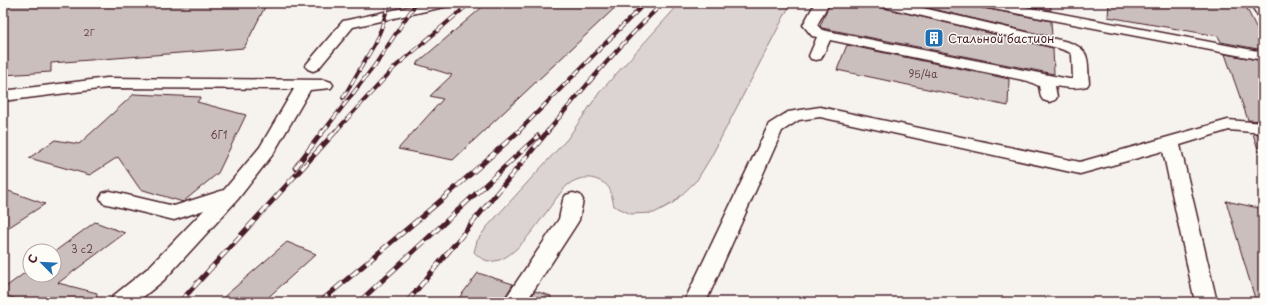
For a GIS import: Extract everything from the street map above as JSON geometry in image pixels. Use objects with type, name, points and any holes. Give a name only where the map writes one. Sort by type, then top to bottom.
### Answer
[{"type":"lane","points":[[313,66],[348,24],[444,3]]},
{"type":"lane","points":[[822,3],[810,25],[817,33],[825,36],[1069,84],[1080,82],[1079,54],[1074,49],[1062,44],[885,3]]},
{"type":"lane","points":[[983,3],[1263,56]]},
{"type":"lane","points":[[1257,3],[1263,13]]},
{"type":"lane","points":[[816,56],[825,36]]},
{"type":"lane","points":[[1033,77],[1047,84],[1049,97]]},
{"type":"lane","points":[[3,96],[107,84],[325,85]]},
{"type":"lane","points":[[121,302],[156,274],[231,194],[267,150],[305,85]]},
{"type":"lane","points":[[695,302],[775,128],[794,116],[820,112],[1080,168],[1109,161],[1228,125],[1263,128]]},
{"type":"lane","points":[[1170,142],[1206,302]]},
{"type":"lane","points":[[110,198],[174,213],[231,194]]},
{"type":"lane","points":[[514,302],[569,220],[572,200]]},
{"type":"shaded area","points":[[680,3],[791,3],[711,157],[697,180],[673,203],[654,213],[631,214],[614,206],[611,192],[601,181],[592,178],[578,179],[569,184],[561,193],[527,238],[514,251],[500,260],[487,261],[474,252],[477,241],[486,228],[568,138],[599,93]]},
{"type":"building","points":[[3,3],[267,3],[244,48],[51,63],[51,72],[3,75]]},
{"type":"building","points":[[487,3],[620,3],[453,160],[398,149],[443,99],[430,96],[452,75],[416,64]]},
{"type":"building","name":"Стальной бастион","points":[[830,3],[865,3],[878,5],[880,7],[1053,48],[1054,74],[822,28],[820,26]]},
{"type":"building","points":[[916,3],[975,3],[978,7],[1051,21],[1052,37],[916,5]]},
{"type":"building","points":[[1012,3],[1050,3],[1051,10]]},
{"type":"building","points":[[1109,3],[1244,3],[1263,41],[1263,50],[1221,42],[1218,36],[1108,17]]},
{"type":"building","points":[[847,45],[1009,79],[1008,106],[837,70]]},
{"type":"building","points":[[1225,54],[1263,61],[1263,121],[1248,120]]},
{"type":"building","points":[[134,94],[201,97],[197,102],[246,115],[218,173],[183,202],[140,189],[118,157],[90,175],[29,158],[55,140],[79,144]]},
{"type":"building","points":[[1253,134],[1263,134],[1263,151],[1259,152]]},
{"type":"building","points":[[3,189],[45,204],[3,231]]},
{"type":"building","points":[[1226,201],[1263,209],[1263,301],[1256,302]]},
{"type":"building","points":[[95,222],[125,233],[62,280],[62,246]]},
{"type":"building","points":[[287,242],[316,254],[263,302],[218,302]]},
{"type":"building","points":[[478,273],[513,284],[502,302],[456,302]]},
{"type":"building","points":[[22,275],[22,283],[58,283],[97,293],[96,302],[23,302],[3,294],[3,289]]},
{"type":"building","points":[[535,291],[551,296],[551,302],[528,302]]},
{"type":"railway","points":[[343,98],[374,45],[381,29],[389,3]]},
{"type":"railway","points":[[323,132],[375,65],[416,3]]},
{"type":"railway","points":[[335,132],[395,67],[470,3]]},
{"type":"railway","points":[[519,131],[645,3]]},
{"type":"railway","points":[[547,132],[589,82],[647,18],[663,3]]},
{"type":"railway","points":[[295,168],[323,131]]},
{"type":"railway","points":[[180,302],[336,131]]},
{"type":"railway","points":[[320,302],[445,197],[519,131]]},
{"type":"railway","points":[[407,302],[548,131]]},
{"type":"railway","points":[[359,302],[538,136]]},
{"type":"place","name":"Стальной бастион","points":[[934,38]]}]
